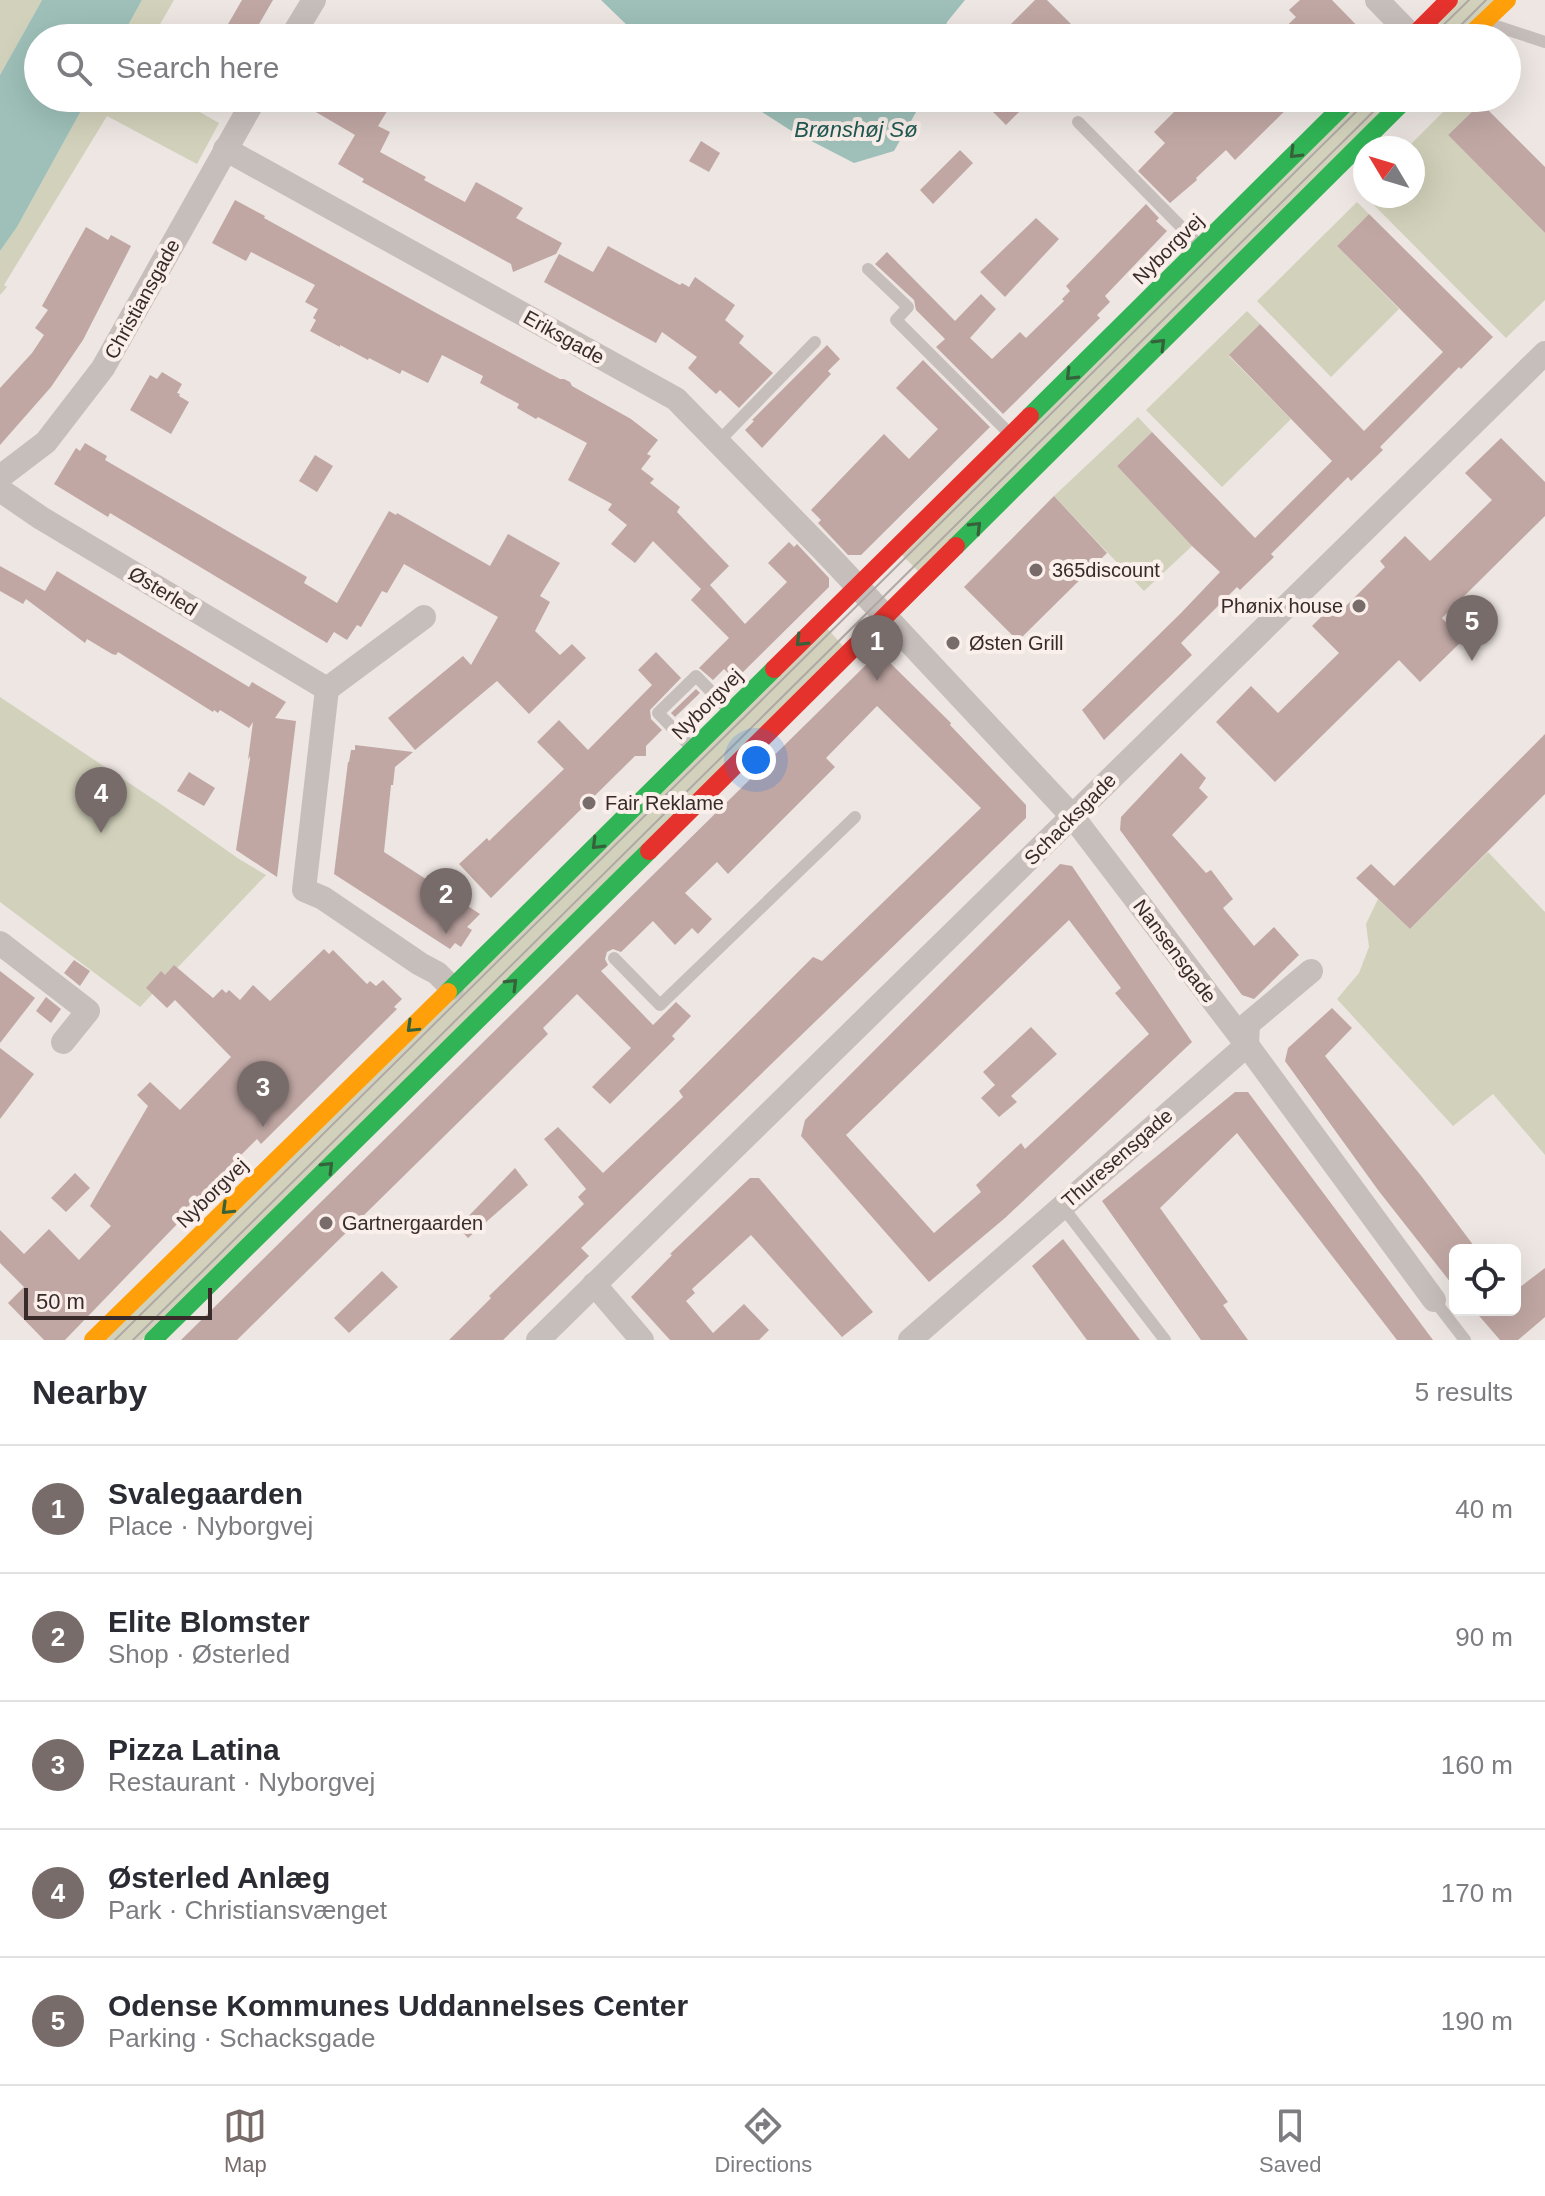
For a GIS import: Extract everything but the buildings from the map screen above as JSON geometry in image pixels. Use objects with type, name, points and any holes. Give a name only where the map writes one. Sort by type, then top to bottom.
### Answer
[{"type":"street","points":[[299,24],[314,0]]},
{"type":"street","points":[[1377,0],[1400,24]]},
{"type":"street","points":[[1425,24],[1449,0]]},
{"type":"street","points":[[1483,22],[1507,0]]},
{"type":"street","name":"Christiansgade","points":[[0,477],[46,442],[103,368],[247,112]]},
{"type":"street","name":"Nyborgvej","points":[[93,1340],[1337,112]]},
{"type":"street","points":[[153,1340],[582,926],[885,617],[1393,112]]},
{"type":"street","name":"Eriksgade","points":[[225,149],[676,399],[856,586]]},
{"type":"street","name":"Schacksgade","points":[[538,1340],[1545,353]]},
{"type":"street","name":"Østerled","points":[[0,490],[41,518],[327,689]]},
{"type":"street","name":"Nansensgade","points":[[856,586],[1073,817],[1247,1045],[1434,1300]]},
{"type":"street","points":[[424,617],[327,689],[304,890],[323,898],[437,973],[452,988]]},
{"type":"street","points":[[0,943],[88,1011],[63,1042]]},
{"type":"street","name":"Thuresensgade","points":[[910,1340],[1247,1045],[1248,1024],[1311,971]]},
{"type":"street","points":[[594,1284],[642,1340]]},
{"type":"lane","points":[[1483,22],[1489,24]]},
{"type":"lane","points":[[1521,34],[1545,42]]},
{"type":"lane","points":[[1078,122],[1201,247]]},
{"type":"lane","points":[[868,269],[908,307],[896,320],[1011,435]]},
{"type":"lane","points":[[718,442],[815,342]]},
{"type":"lane","points":[[693,749],[658,713],[696,676],[731,712]]},
{"type":"lane","points":[[614,958],[660,1005],[855,817]]},
{"type":"lane","points":[[1062,1206],[1165,1340]]},
{"type":"lane","name":"Nansensgade","points":[[1434,1300],[1465,1340]]},
{"type":"green space","points":[[0,0],[42,0],[29,24],[24,24],[24,32],[0,75]]},
{"type":"green space","points":[[142,0],[174,0],[160,24],[129,24]]},
{"type":"green space","points":[[1459,0],[1498,0],[1473,24],[1434,24]]},
{"type":"green space","points":[[80,112],[200,112],[219,123],[197,164],[107,116],[0,295],[0,251],[17,227]]},
{"type":"green space","points":[[1346,112],[1384,112],[1359,136],[1353,136],[1353,142],[918,571],[899,552]]},
{"type":"green space","points":[[1443,112],[1472,112],[1448,135],[1545,233],[1545,300],[1506,338],[1377,208],[1425,208],[1425,136],[1419,136]]},
{"type":"green space","points":[[1353,206],[1363,208],[1369,214],[1337,246],[1399,309],[1331,377],[1257,301]]},
{"type":"green space","points":[[1247,311],[1260,324],[1229,356],[1291,419],[1222,487],[1146,410]]},
{"type":"green space","points":[[1138,417],[1152,432],[1117,466],[1192,546],[1144,591],[1054,496]]},
{"type":"green space","points":[[826,627],[844,647],[142,1340],[103,1340]]},
{"type":"green space","points":[[0,697],[266,875],[140,1007],[0,902]]},
{"type":"green space","points":[[1488,852],[1545,912],[1545,1155],[1493,1094],[1453,1126],[1337,999],[1359,973],[1369,947],[1366,924],[1378,899],[1410,929]]},
{"type":"water","points":[[42,0],[142,0],[129,24],[29,24]]},
{"type":"water","points":[[601,0],[965,0],[946,24],[626,24]]},
{"type":"water","points":[[24,32],[24,112],[80,112],[17,227],[0,251],[0,75]]},
{"type":"water","name":"Brønshøj Sø","points":[[762,112],[916,112],[894,151],[854,163]]},
{"type":"tram line","points":[[1444,24],[1469,0]]},
{"type":"tram line","points":[[1462,24],[1486,0]]},
{"type":"tram line","points":[[115,1340],[1356,112]]},
{"type":"tram line","points":[[133,1340],[1373,112]]},
{"type":"traffic: fast","points":[[1030,416],[1337,112]]},
{"type":"traffic: fast","points":[[956,546],[1393,112]]},
{"type":"traffic: fast","points":[[448,992],[774,669]]},
{"type":"traffic: fast","points":[[153,1340],[649,851]]},
{"type":"traffic: slow","points":[[1482,24],[1507,0]]},
{"type":"traffic: slow","points":[[93,1340],[448,992]]},
{"type":"traffic: jam","points":[[1425,24],[1449,0]]},
{"type":"traffic: jam","points":[[774,669],[1030,416]]},
{"type":"traffic: jam","points":[[649,851],[956,546]]},
{"type":"place","name":"365discount","points":[[1036,570]]},
{"type":"place","name":"Phønix house","points":[[1359,606]]},
{"type":"place","name":"Østen Grill","points":[[953,643]]},
{"type":"place","name":"Odense Kommunes Uddannelses Center","points":[[1472,661]]},
{"type":"place","name":"Svalegaarden","points":[[877,681]]},
{"type":"place","name":"Fair Reklame","points":[[589,803]]},
{"type":"place","name":"Østerled Anlæg","points":[[101,833]]},
{"type":"place","name":"Elite Blomster","points":[[446,934]]},
{"type":"place","name":"Pizza Latina","points":[[263,1127]]},
{"type":"place","name":"Gartnergaarden","points":[[326,1223]]}]
